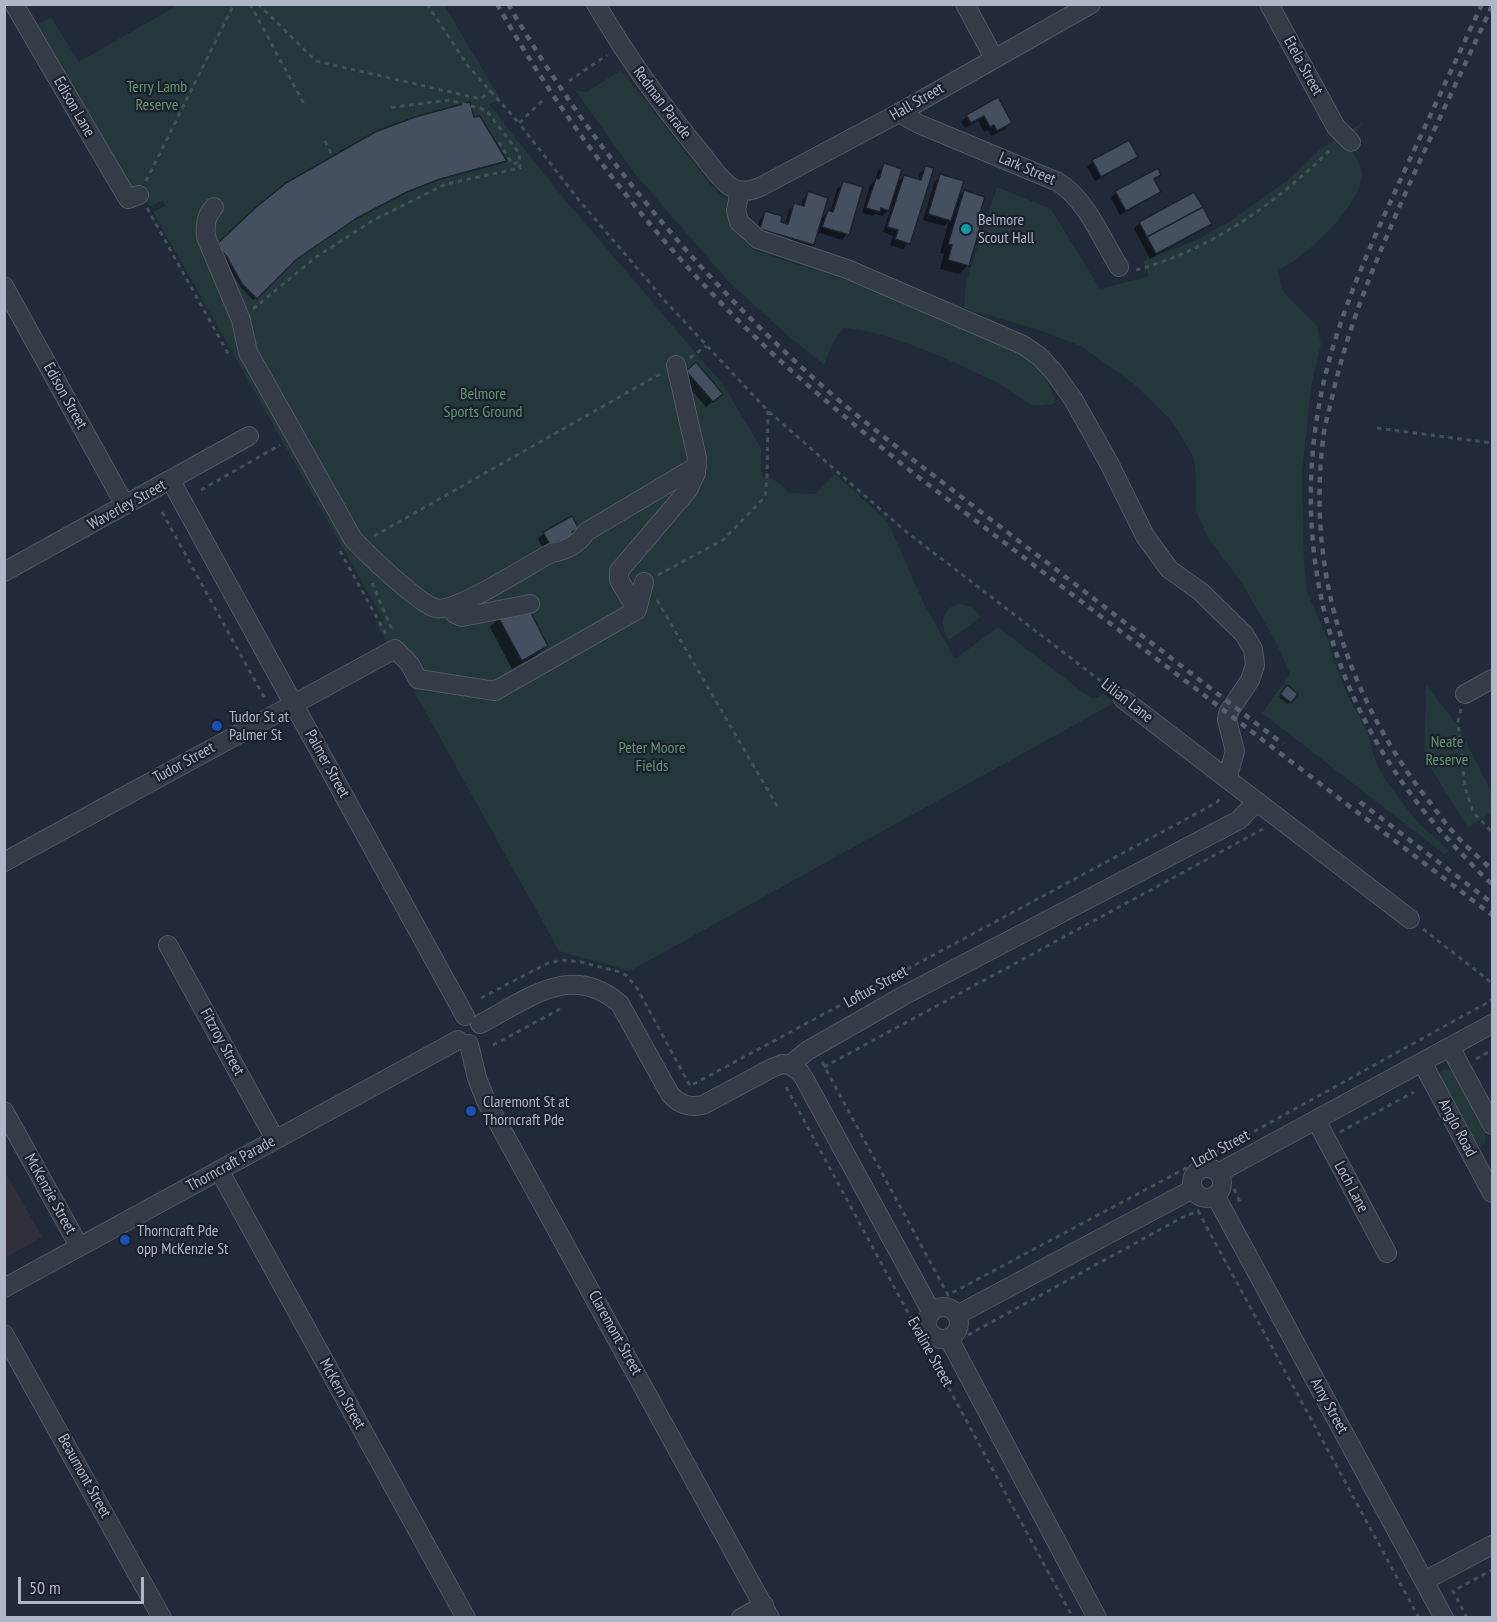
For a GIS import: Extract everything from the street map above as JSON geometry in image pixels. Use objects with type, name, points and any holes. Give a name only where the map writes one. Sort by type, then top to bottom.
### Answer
[{"type":"street","name":"Edison Lane","points":[[14,4],[128,199],[140,195]]},
{"type":"street","name":"Redman Parade","points":[[596,4],[621,46],[676,123],[720,176],[730,186],[741,190]]},
{"type":"street","points":[[965,4],[994,58]]},
{"type":"street","name":"Hall Street","points":[[741,190],[752,190],[762,186],[899,113],[1090,4]]},
{"type":"street","name":"Etela Street","points":[[1269,4],[1336,127],[1351,142]]},
{"type":"street","name":"Lark Street","points":[[899,113],[919,124],[1069,188],[1119,267]]},
{"type":"street","points":[[741,190],[736,210],[739,222],[758,239],[847,269],[1023,345],[1040,357],[1053,371],[1073,399],[1151,544],[1169,569],[1201,592],[1244,634],[1253,649],[1255,665],[1250,680],[1228,713],[1227,720],[1235,751],[1226,778]]},
{"type":"street","points":[[214,207],[208,213],[205,225],[207,237],[241,320],[248,351],[353,539],[417,596],[434,608],[451,607],[463,603],[551,553],[560,552],[581,540],[586,532],[697,466]]},
{"type":"street","name":"Edison Street","points":[[4,286],[125,505]]},
{"type":"street","points":[[637,610],[619,580],[619,571],[688,490],[693,482],[697,466],[676,365]]},
{"type":"street","name":"Waverley Street","points":[[4,572],[249,436]]},
{"type":"street","name":"Palmer Street","points":[[171,481],[472,1020]]},
{"type":"street","points":[[395,649],[409,663],[418,679],[495,691],[637,610],[644,582]]},
{"type":"street","points":[[451,607],[455,614],[462,617],[530,604]]},
{"type":"street","name":"Tudor Street","points":[[4,862],[293,702],[395,649]]},
{"type":"street","points":[[1465,694],[1492,679]]},
{"type":"street","name":"Lilian Lane","points":[[1124,699],[1410,919]]},
{"type":"street","name":"Loftus Street","points":[[472,1020],[554,986],[580,984],[603,992],[620,1004],[664,1086],[675,1100],[682,1104],[696,1106],[709,1102],[772,1068],[782,1064],[790,1065],[814,1047],[903,996],[1239,820],[1257,801]]},
{"type":"street","name":"Fitzroy Street","points":[[168,945],[275,1139]]},
{"type":"street","points":[[457,1020],[472,1020],[481,1033],[480,1037],[463,1042],[453,1033],[454,1024],[457,1020]]},
{"type":"street","name":"Loch Street","points":[[1218,1173],[1492,1024]]},
{"type":"street","name":"Thorncraft Parade","points":[[4,1288],[275,1139],[463,1042]]},
{"type":"street","name":"Claremont Street","points":[[463,1042],[486,1101],[767,1611]]},
{"type":"street","name":"Anglo Road","points":[[1450,1047],[1492,1125]]},
{"type":"street","name":"Anglo Road","points":[[1422,1062],[1492,1193]]},
{"type":"street","name":"Evaline Street","points":[[790,1065],[800,1072],[805,1080],[931,1311]]},
{"type":"street","name":"McKenzie Street","points":[[4,1111],[79,1246]]},
{"type":"street","name":"Loch Lane","points":[[1316,1120],[1387,1253]]},
{"type":"street","points":[[1210,1168],[1218,1173],[1221,1182],[1215,1195],[1202,1197],[1193,1189],[1194,1175],[1201,1169],[1210,1168]]},
{"type":"street","name":"McKern Street","points":[[219,1170],[466,1617]]},
{"type":"street","name":"Loch Street","points":[[957,1315],[1193,1189]]},
{"type":"street","name":"Amy Street","points":[[1215,1195],[1444,1617]]},
{"type":"street","points":[[945,1307],[950,1308],[957,1315],[959,1326],[954,1336],[949,1339],[938,1339],[929,1332],[926,1322],[931,1311],[945,1307]]},
{"type":"street","name":"Beaumont Street","points":[[4,1334],[162,1617]]},
{"type":"street","name":"Evaline Street","points":[[949,1339],[1097,1617]]},
{"type":"street","points":[[1424,1581],[1492,1545]]},
{"type":"street","points":[[741,1617],[767,1611]]},
{"type":"path","points":[[140,195],[234,4]]},
{"type":"path","points":[[250,4],[304,104]]},
{"type":"path","points":[[258,4],[316,61],[481,99],[491,90]]},
{"type":"path","name":"Lilian Lane","points":[[427,4],[468,66],[519,123],[579,199],[706,346],[768,411],[904,530],[1124,699]]},
{"type":"path","points":[[569,81],[621,46]]},
{"type":"path","points":[[241,320],[316,256],[372,221],[446,184],[520,168],[519,153],[486,110],[449,100],[387,108]]},
{"type":"path","points":[[519,123],[543,101]]},
{"type":"path","points":[[1119,267],[1135,271],[1153,266],[1180,255],[1242,222],[1275,199],[1333,148],[1337,136],[1336,127]]},
{"type":"path","points":[[325,141],[332,155]]},
{"type":"path","points":[[499,142],[512,164],[520,162]]},
{"type":"path","points":[[697,354],[706,346]]},
{"type":"path","points":[[359,545],[676,365]]},
{"type":"path","points":[[644,582],[723,540],[765,497],[768,411]]},
{"type":"path","points":[[1377,428],[1492,443]]},
{"type":"path","points":[[201,490],[280,445]]},
{"type":"path","points":[[162,512],[266,699]]},
{"type":"path","points":[[369,576],[394,635],[395,649]]},
{"type":"path","points":[[637,610],[658,600],[777,806]]},
{"type":"path","points":[[1465,694],[1458,722],[1465,787],[1473,812],[1492,832]]},
{"type":"path","name":"Loftus Street","points":[[481,998],[555,960],[581,962],[620,972],[632,980],[690,1086],[1217,802],[1226,778]]},
{"type":"path","points":[[803,1026],[824,1066],[1281,819]]},
{"type":"path","points":[[1410,919],[1492,983]]},
{"type":"path","name":"Loch Street","points":[[824,1066],[948,1295],[1235,1142],[1492,1000]]},
{"type":"path","points":[[493,1045],[560,1009]]},
{"type":"path","points":[[1476,1059],[1492,1050]]},
{"type":"path","name":"Evaline Street","points":[[786,1087],[1073,1617]]},
{"type":"path","points":[[1330,1137],[1414,1092]]},
{"type":"path","name":"Amy Street","points":[[968,1335],[1181,1218],[1198,1211],[1419,1617]]},
{"type":"path","points":[[1467,1617],[1453,1592],[1492,1570]]},
{"type":"shaded area","points":[[4,1170],[42,1237],[5,1258],[4,1258]]},
{"type":"green space","points":[[178,5],[444,5],[501,100],[489,104],[556,189],[724,386],[761,448],[762,477],[774,480],[789,493],[815,494],[835,474],[888,522],[925,606],[955,659],[998,627],[1092,699],[1104,694],[1114,703],[630,971],[559,951],[377,625],[384,621],[153,212],[165,206],[163,200],[150,207],[146,201],[139,204],[36,25],[51,17],[79,62]]},
{"type":"green space","points":[[621,70],[718,194],[728,201],[735,232],[754,250],[822,271],[997,339],[1018,351],[1034,364],[1052,391],[1056,403],[1033,405],[999,384],[940,356],[901,341],[862,331],[843,328],[831,347],[824,365],[728,281],[635,174],[575,90],[587,92]]},
{"type":"green space","points":[[1364,122],[1345,144],[1361,168],[1362,177],[1359,189],[1329,230],[1303,255],[1279,270],[1281,286],[1285,294],[1317,326],[1321,344],[1312,382],[1302,471],[1307,592],[1328,640],[1347,694],[1367,731],[1374,756],[1384,778],[1418,823],[1450,851],[1444,854],[1262,713],[1290,674],[1275,640],[1241,582],[1208,538],[1196,511],[1194,458],[1171,420],[1135,385],[1081,346],[1042,331],[964,308],[966,282],[997,187],[1051,209],[1100,289],[1149,276],[1143,261],[1194,241],[1229,222],[1292,177],[1320,149]]},
{"type":"green space","points":[[959,604],[973,607],[981,617],[949,640],[944,629],[943,618],[948,609]]},
{"type":"green space","name":"Neate Reserve","points":[[1426,685],[1458,726],[1492,793],[1492,812],[1468,828],[1424,757]]},
{"type":"green space","points":[[1444,1069],[1454,1074],[1486,1136],[1485,1144],[1480,1147],[1477,1146],[1438,1076]]},
{"type":"building","points":[[998,97],[1012,123],[997,131],[994,125],[990,127],[984,116],[971,123],[966,115]]},
{"type":"building","points":[[470,102],[474,117],[480,116],[507,161],[440,179],[407,192],[357,218],[297,259],[257,299],[242,284],[227,257],[216,245],[255,208],[286,183],[375,132],[415,117]]},
{"type":"building","points":[[1129,140],[1138,157],[1101,177],[1092,160]]},
{"type":"building","points":[[884,163],[902,169],[889,211],[881,208],[880,212],[866,208],[876,178],[879,179]]},
{"type":"building","points":[[925,166],[934,168],[910,244],[895,239],[898,230],[887,227],[904,175],[921,180]]},
{"type":"building","points":[[1158,168],[1161,175],[1154,179],[1161,192],[1126,211],[1115,191]]},
{"type":"building","points":[[940,174],[964,181],[951,221],[928,214]]},
{"type":"building","points":[[843,181],[863,187],[849,235],[822,227],[828,210],[833,212]]},
{"type":"building","name":"Belmore Scout Hall","points":[[964,190],[985,197],[980,213],[984,214],[969,266],[948,260],[952,245],[948,244]]},
{"type":"building","points":[[808,191],[828,198],[814,245],[760,229],[765,211],[782,216],[781,222],[788,224],[794,203],[804,206]]},
{"type":"building","points":[[1194,192],[1203,207],[1147,237],[1139,222]]},
{"type":"building","points":[[1203,207],[1212,224],[1156,254],[1147,237]]},
{"type":"building","points":[[696,362],[723,394],[713,402],[686,371]]},
{"type":"building","points":[[572,516],[579,529],[572,532],[576,539],[562,546],[559,541],[550,545],[543,532]]},
{"type":"building","points":[[528,607],[548,646],[522,661],[498,617]]},
{"type":"building","points":[[1287,685],[1298,694],[1291,703],[1280,694]]},
{"type":"railway","points":[[497,4],[555,99],[622,190],[695,275],[773,354],[904,466],[1492,915]]},
{"type":"railway","points":[[508,4],[540,57],[610,157],[688,252],[773,340],[879,433],[1283,744]]},
{"type":"railway","points":[[1482,4],[1384,215],[1348,302],[1322,391],[1314,435],[1311,480],[1316,569],[1337,656],[1354,698],[1375,739],[1413,797],[1442,833],[1492,884]]},
{"type":"railway","points":[[1492,6],[1402,201],[1355,317],[1339,368],[1325,426],[1320,489],[1321,537],[1328,584],[1339,630],[1355,675],[1375,718],[1400,760],[1428,800],[1448,826],[1492,870]]},
{"type":"railway","points":[[1360,802],[1492,903]]},
{"type":"place","name":"Belmore Scout Hall","points":[[966,229]]},
{"type":"place","name":"Tudor St at Palmer St","points":[[217,726]]},
{"type":"place","name":"Claremont St at Thorncraft Pde","points":[[471,1111]]},
{"type":"place","name":"Thorncraft Pde opp McKenzie St","points":[[125,1240]]},
{"type":"park label","name":"Terry Lamb Reserve","points":[[157,96]]},
{"type":"park label","name":"Belmore Sports Ground","points":[[483,403]]},
{"type":"park label","name":"Peter Moore Fields","points":[[652,757]]}]
